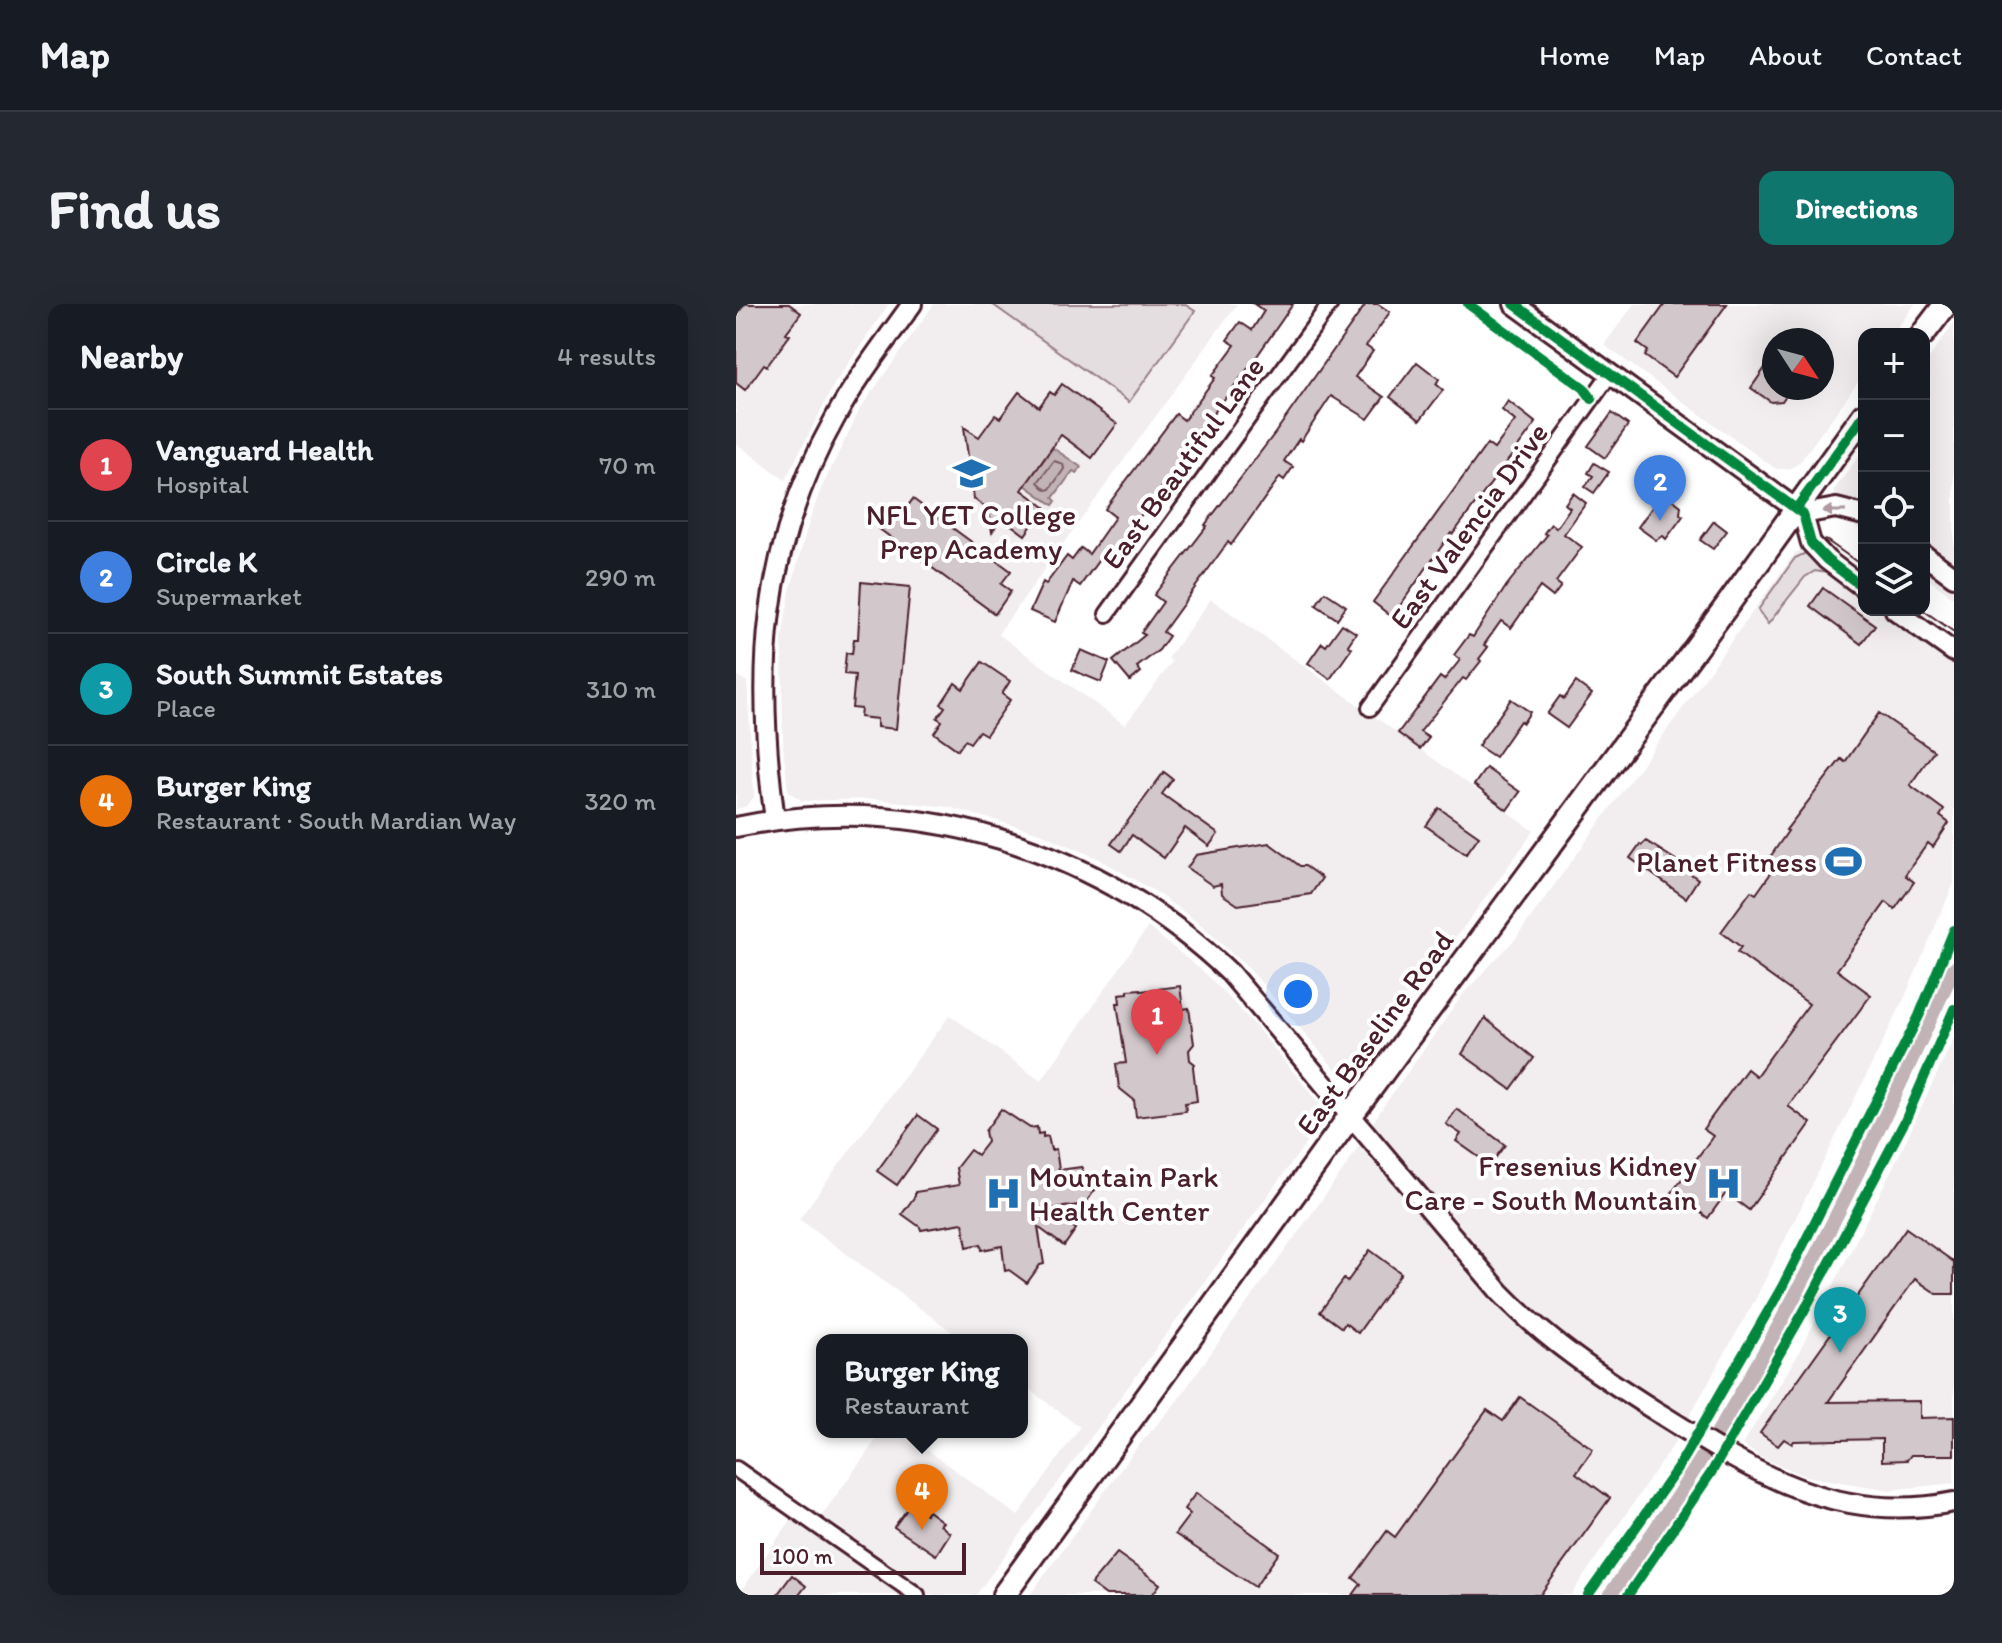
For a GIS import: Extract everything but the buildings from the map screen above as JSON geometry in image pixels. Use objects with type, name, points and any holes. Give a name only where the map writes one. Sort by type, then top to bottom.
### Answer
[{"type":"main road","points":[[1928,328],[1946,304]]},
{"type":"main road","name":"East Baseline Road","points":[[1004,1595],[1351,1115],[1800,511],[1858,424]]},
{"type":"street","points":[[775,820],[766,748],[764,677],[767,630],[784,540],[806,477],[833,421],[912,304]]},
{"type":"street","name":"East Beautiful Lane","points":[[1107,614],[1330,304]]},
{"type":"street","points":[[1527,308],[1610,374],[1800,511],[1811,543],[1827,560],[1858,583]]},
{"type":"street","name":"East Valencia Drive","points":[[1370,708],[1610,374]]},
{"type":"street","points":[[1800,511],[1836,508],[1858,514]]},
{"type":"street","points":[[1930,559],[1954,577]]},
{"type":"street","points":[[1903,616],[1954,652]]},
{"type":"street","points":[[736,827],[775,820],[851,815],[950,825],[1012,841],[1105,881],[1155,911],[1211,955],[1243,987],[1518,1311],[1585,1366],[1730,1458],[1775,1481],[1838,1500],[1916,1508],[1954,1502]]},
{"type":"street","points":[[736,1469],[917,1595]]},
{"type":"shaded area","points":[[736,304],[889,304],[835,383],[785,480],[736,443]]},
{"type":"shaded area","points":[[934,304],[1237,304],[998,634],[1125,725],[1172,662],[1168,658],[1211,599],[1534,831],[1461,931],[1423,972],[1354,1067],[1347,1071],[1335,1069],[1251,971],[1201,925],[1156,892],[1099,859],[1040,833],[948,807],[873,799],[802,801],[788,791],[783,746],[782,638],[790,591],[807,528],[820,491],[860,409]]},
{"type":"shaded area","points":[[992,304],[1184,304],[1195,311],[1129,402]]},
{"type":"shaded area","points":[[1634,304],[1915,304],[1897,328],[1858,328],[1858,382],[1799,463],[1789,469],[1776,469],[1604,345]]},
{"type":"shaded area","points":[[1954,323],[1954,598],[1930,580],[1930,357]]},
{"type":"shaded area","points":[[1858,457],[1858,529],[1833,506],[1834,490]]},
{"type":"shaded area","points":[[1805,549],[1858,582],[1858,616],[1906,616],[1954,651],[1954,883],[1905,997],[1756,1298],[1673,1445],[1571,1595],[1030,1595],[1134,1451],[1175,1404],[1347,1165],[1382,1108],[1464,993],[1516,938],[1796,552]]},
{"type":"shaded area","points":[[1808,552],[1858,586],[1858,596],[1827,573],[1815,571],[1805,577],[1768,624],[1758,610],[1795,558]]},
{"type":"shaded area","points":[[736,674],[747,682],[754,797],[745,807],[736,809]]},
{"type":"shaded area","points":[[1148,927],[1206,974],[1253,1023],[1323,1111],[1320,1124],[976,1595],[738,1595],[793,1517],[812,1529],[878,1438],[910,1438],[1018,1516],[1080,1427],[1028,1388],[1028,1334],[955,1334],[799,1219],[950,1015],[1041,1081]]},
{"type":"shaded area","points":[[1954,1037],[1954,1483],[1889,1490],[1805,1476],[1764,1459],[1742,1445],[1796,1358],[1902,1149]]},
{"type":"water","points":[[1053,448],[1081,467],[1077,473],[1073,471],[1053,498],[1056,501],[1053,505],[1025,485]]},
{"type":"waterway","points":[[1610,1595],[1687,1481],[1769,1344],[1865,1158],[1954,968]]},
{"type":"tram line","points":[[1826,540],[1858,563]]},
{"type":"tram line","points":[[1930,615],[1954,632]]},
{"type":"cycle path","points":[[1468,304],[1584,388],[1592,399]]},
{"type":"cycle path","points":[[1514,304],[1803,514],[1811,543],[1827,560],[1858,583]]},
{"type":"cycle path","points":[[1796,509],[1858,423]]},
{"type":"cycle path","points":[[1588,1595],[1677,1469],[1782,1287],[1919,1016],[1954,930]]},
{"type":"cycle path","points":[[1628,1595],[1711,1473],[1804,1311],[1905,1121],[1954,1009]]},
{"type":"place","name":"NFL YET College Prep Academy","points":[[971,474]]},
{"type":"place","name":"Circle K","points":[[1660,521]]},
{"type":"place","name":"Planet Fitness","points":[[1843,862]]},
{"type":"place","name":"Vanguard Health","points":[[1157,1055]]},
{"type":"place","name":"Fresenius Kidney Care - South Mountain","points":[[1723,1183]]},
{"type":"place","name":"Mountain Park Health Center","points":[[1003,1194]]},
{"type":"place","name":"South Summit Estates","points":[[1840,1353]]},
{"type":"place","name":"Burger King","points":[[922,1530]]}]
